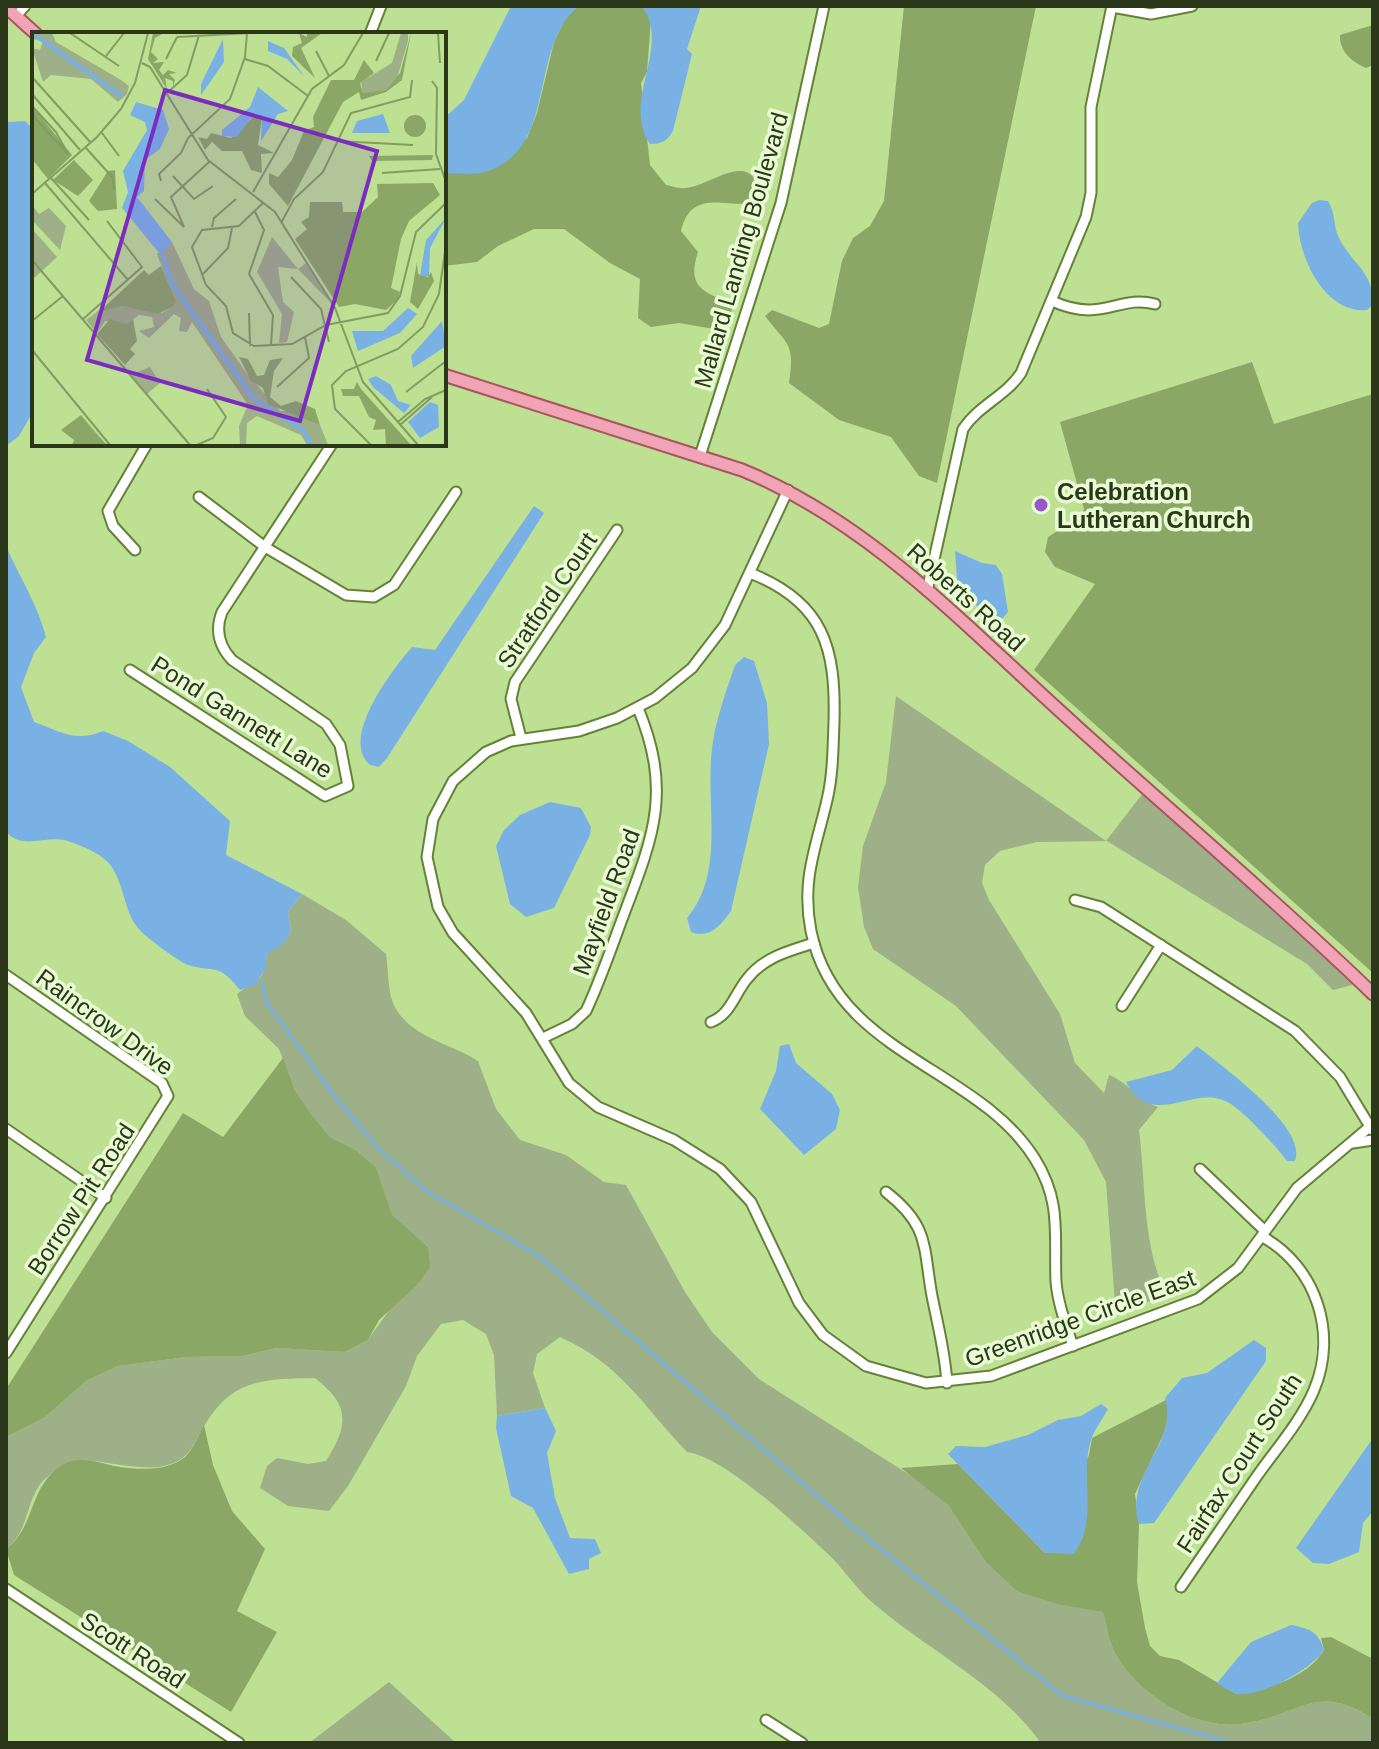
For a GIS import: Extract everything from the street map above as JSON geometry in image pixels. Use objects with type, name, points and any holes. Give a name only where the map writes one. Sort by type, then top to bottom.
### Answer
[{"type":"main road","points":[[6,7],[34,32]]},
{"type":"main road","name":"Roberts Road","points":[[446,376],[700,456],[788,490],[842,521],[927,591],[1373,994]]},
{"type":"street","points":[[16,16],[25,6]]},
{"type":"street","points":[[371,32],[381,6]]},
{"type":"street","name":"Mallard Landing Boulevard","points":[[700,456],[781,203],[824,6]]},
{"type":"street","points":[[927,591],[963,429],[974,415],[1015,382],[1052,301],[1090,201],[1091,107],[1112,6],[1151,14],[1192,6]]},
{"type":"street","points":[[1052,301],[1089,312],[1140,302],[1155,304]]},
{"type":"street","points":[[135,550],[113,526],[108,511],[146,446]]},
{"type":"street","points":[[265,547],[331,446]]},
{"type":"street","name":"Greenridge Circle East","points":[[788,490],[725,625],[699,660],[676,683],[638,708],[579,731],[521,738],[486,752],[453,781],[433,819],[427,846],[428,872],[438,907],[453,933],[508,991],[543,1038],[569,1083],[585,1099],[705,1158],[741,1189],[760,1217],[799,1303],[831,1342],[857,1361],[886,1375],[947,1383],[991,1376],[1198,1299],[1226,1280],[1297,1188],[1372,1127]]},
{"type":"street","points":[[199,497],[265,547],[346,595],[374,597],[394,585],[456,492]]},
{"type":"street","name":"Stratford Court","points":[[521,738],[511,699],[515,682],[617,530]]},
{"type":"street","name":"Pond Gannett Lane","points":[[130,670],[325,796],[348,786],[344,759],[334,733],[318,716],[232,660],[219,638],[222,612],[265,547]]},
{"type":"street","points":[[750,573],[782,587],[808,610],[824,636],[834,667],[830,786],[810,858],[807,884],[814,943],[829,979],[861,1020],[1000,1119],[1035,1159],[1054,1203],[1058,1234],[1058,1298],[1073,1346]]},
{"type":"street","name":"Mayfield Road","points":[[543,1038],[572,1024],[586,1011],[653,837],[656,775],[650,741],[638,708]]},
{"type":"street","points":[[1075,900],[1101,907],[1274,1016],[1310,1043],[1340,1077],[1372,1127]]},
{"type":"street","points":[[711,1022],[729,1009],[744,983],[763,963],[814,943]]},
{"type":"street","points":[[1122,1006],[1161,945]]},
{"type":"street","name":"Raincrow Drive","points":[[6,975],[162,1083],[168,1096],[164,1107]]},
{"type":"street","name":"Borrow Pit Road","points":[[6,1353],[164,1107]]},
{"type":"street","points":[[6,1129],[106,1198]]},
{"type":"street","points":[[1353,1143],[1373,1140]]},
{"type":"street","name":"Fairfax Court South","points":[[1181,1587],[1307,1404],[1324,1359],[1322,1322],[1310,1284],[1282,1249],[1200,1169]]},
{"type":"street","points":[[886,1192],[915,1219],[926,1243],[934,1305],[945,1345],[947,1383]]},
{"type":"street","name":"Scott Road","points":[[6,1589],[239,1743]]},
{"type":"street","points":[[766,1720],[802,1743]]},
{"type":"green space","points":[[579,6],[642,6],[651,19],[647,72],[641,83],[650,165],[666,185],[678,188],[696,186],[741,171],[750,174],[758,184],[762,201],[704,204],[694,208],[686,217],[681,231],[698,252],[694,271],[698,284],[709,294],[728,301],[732,309],[727,327],[714,329],[679,323],[651,327],[638,318],[640,279],[610,263],[564,229],[534,229],[498,246],[477,262],[446,266],[446,173],[481,173],[527,138],[537,113],[554,42],[567,15]]},
{"type":"green space","points":[[904,6],[1036,6],[937,483],[919,476],[891,437],[839,420],[789,383],[791,359],[788,345],[765,316],[772,310],[819,328],[829,324],[842,261],[853,238],[870,226],[884,201]]},
{"type":"green space","points":[[1373,25],[1373,65],[1366,68],[1347,55],[1340,35]]},
{"type":"green space","points":[[1252,362],[1274,424],[1373,394],[1373,973],[1034,670],[1095,584],[1055,567],[1045,552],[1048,537],[1080,517],[1084,509],[1060,422]]},
{"type":"green space","points":[[896,696],[1106,841],[1143,793],[1356,984],[1333,990],[1307,964],[1107,841],[1037,842],[1000,851],[985,865],[982,883],[989,900],[1060,1014],[1075,1063],[1104,1093],[1109,1075],[1158,1107],[1139,1130],[1149,1235],[1158,1275],[1166,1294],[1118,1315],[1106,1182],[1084,1140],[956,1006],[873,949],[864,927],[858,887],[863,846],[886,782]]},
{"type":"green space","points":[[302,894],[346,920],[386,954],[390,992],[397,1010],[416,1029],[478,1061],[496,1109],[520,1140],[566,1155],[604,1182],[626,1185],[685,1292],[712,1332],[759,1379],[916,1479],[948,1505],[985,1561],[1084,1608],[1103,1612],[1115,1653],[1137,1682],[1152,1695],[1186,1715],[1223,1724],[1261,1720],[1307,1704],[1336,1702],[1373,1719],[1373,1743],[1041,1743],[1024,1722],[984,1685],[873,1603],[828,1554],[760,1494],[721,1466],[687,1452],[616,1373],[581,1348],[560,1337],[537,1354],[533,1373],[545,1408],[497,1416],[494,1355],[486,1334],[463,1320],[441,1324],[417,1356],[406,1386],[348,1486],[329,1511],[288,1506],[260,1488],[267,1466],[277,1458],[308,1464],[326,1461],[342,1426],[340,1407],[335,1397],[315,1378],[278,1379],[249,1385],[224,1400],[188,1452],[176,1462],[146,1467],[85,1461],[62,1466],[39,1486],[18,1535],[6,1549],[6,1437],[44,1418],[86,1381],[118,1366],[187,1357],[242,1356],[277,1348],[345,1352],[368,1340],[395,1302],[418,1284],[428,1247],[392,1216],[376,1167],[354,1149],[330,1137],[311,1114],[295,1090],[279,1049],[245,1016],[237,994],[258,980],[264,971],[267,953],[283,943],[291,931],[288,912]]},
{"type":"green space","points":[[283,1058],[295,1090],[311,1114],[330,1137],[354,1149],[376,1167],[392,1215],[428,1247],[430,1267],[418,1284],[379,1320],[368,1340],[345,1352],[277,1348],[242,1356],[187,1357],[118,1366],[86,1381],[44,1418],[6,1437],[6,1389],[183,1113],[223,1137]]},
{"type":"green space","points":[[1166,1400],[1170,1414],[1164,1433],[1135,1494],[1139,1524],[1137,1582],[1150,1646],[1160,1656],[1179,1660],[1237,1694],[1274,1685],[1297,1675],[1317,1660],[1324,1650],[1321,1638],[1331,1637],[1373,1659],[1373,1719],[1336,1702],[1307,1704],[1241,1724],[1205,1721],[1169,1706],[1152,1695],[1125,1668],[1113,1648],[1103,1612],[1057,1604],[1017,1591],[985,1561],[948,1505],[901,1468],[958,1464],[1045,1553],[1089,1455],[1092,1438]]},
{"type":"green space","points":[[204,1425],[213,1465],[232,1511],[265,1549],[237,1611],[277,1632],[231,1712],[14,1575],[6,1549],[23,1529],[44,1483],[64,1464],[80,1460],[136,1469],[168,1466],[188,1454]]},
{"type":"green space","points":[[389,1682],[456,1743],[309,1743]]},
{"type":"water","points":[[511,6],[579,6],[563,24],[553,47],[533,122],[523,144],[506,162],[481,173],[446,173],[446,116],[464,100]]},
{"type":"water","points":[[642,6],[701,6],[687,49],[692,54],[673,131],[664,141],[654,144],[650,144],[643,127],[641,110],[652,39],[650,22]]},
{"type":"water","points":[[25,121],[32,128],[32,413],[19,436],[6,446],[6,122]]},
{"type":"water","points":[[1328,201],[1339,238],[1370,284],[1373,305],[1367,310],[1352,309],[1339,303],[1317,281],[1309,267],[1298,223],[1312,203]]},
{"type":"water","points":[[534,506],[544,513],[387,758],[379,767],[370,765],[362,753],[361,739],[364,722],[382,688],[412,647],[435,650]]},
{"type":"water","points":[[6,546],[46,637],[34,653],[21,687],[34,722],[76,736],[103,731],[128,741],[170,767],[230,821],[226,855],[302,894],[288,912],[291,931],[283,944],[267,954],[266,968],[255,985],[240,990],[221,972],[188,965],[147,937],[133,920],[115,873],[99,855],[64,840],[19,840],[6,832]]},
{"type":"water","points":[[955,551],[982,563],[996,565],[1002,574],[1008,612],[1002,619],[962,598],[958,592]]},
{"type":"water","points":[[744,657],[754,661],[767,703],[769,744],[731,911],[714,929],[698,934],[691,932],[687,918],[699,900],[710,859],[713,738],[735,665]]},
{"type":"water","points":[[550,802],[581,808],[591,827],[590,835],[554,908],[526,917],[510,904],[496,846],[504,830],[520,815]]},
{"type":"water","points":[[789,1044],[796,1063],[832,1094],[840,1110],[836,1129],[804,1155],[760,1109],[776,1071],[780,1046]]},
{"type":"water","points":[[1197,1046],[1242,1082],[1276,1115],[1296,1147],[1295,1161],[1287,1161],[1261,1131],[1231,1104],[1217,1098],[1203,1098],[1162,1105],[1149,1104],[1137,1097],[1126,1082],[1172,1070]]},
{"type":"water","points":[[1254,1340],[1266,1348],[1266,1361],[1154,1523],[1139,1524],[1136,1506],[1139,1489],[1165,1430],[1165,1398],[1182,1378],[1207,1373]]},
{"type":"water","points":[[1101,1404],[1108,1409],[1092,1437],[1088,1452],[1086,1526],[1074,1554],[1045,1553],[948,1454],[956,1446],[985,1447],[1028,1435],[1058,1420],[1081,1416]]},
{"type":"water","points":[[545,1408],[556,1431],[547,1453],[555,1498],[570,1538],[595,1539],[601,1553],[589,1559],[589,1569],[569,1574],[533,1508],[511,1496],[496,1428],[497,1416]]},
{"type":"water","points":[[1373,1438],[1373,1511],[1363,1523],[1359,1552],[1329,1564],[1313,1563],[1296,1548]]},
{"type":"water","points":[[1291,1625],[1312,1632],[1322,1644],[1324,1650],[1308,1666],[1284,1681],[1256,1692],[1234,1693],[1217,1683],[1251,1642]]},
{"type":"waterway","points":[[262,982],[267,1003],[335,1097],[379,1149],[425,1190],[539,1256],[852,1526],[1063,1696],[1232,1743]]},
{"type":"place","name":"Celebration Lutheran Church","points":[[1041,505]]}]
